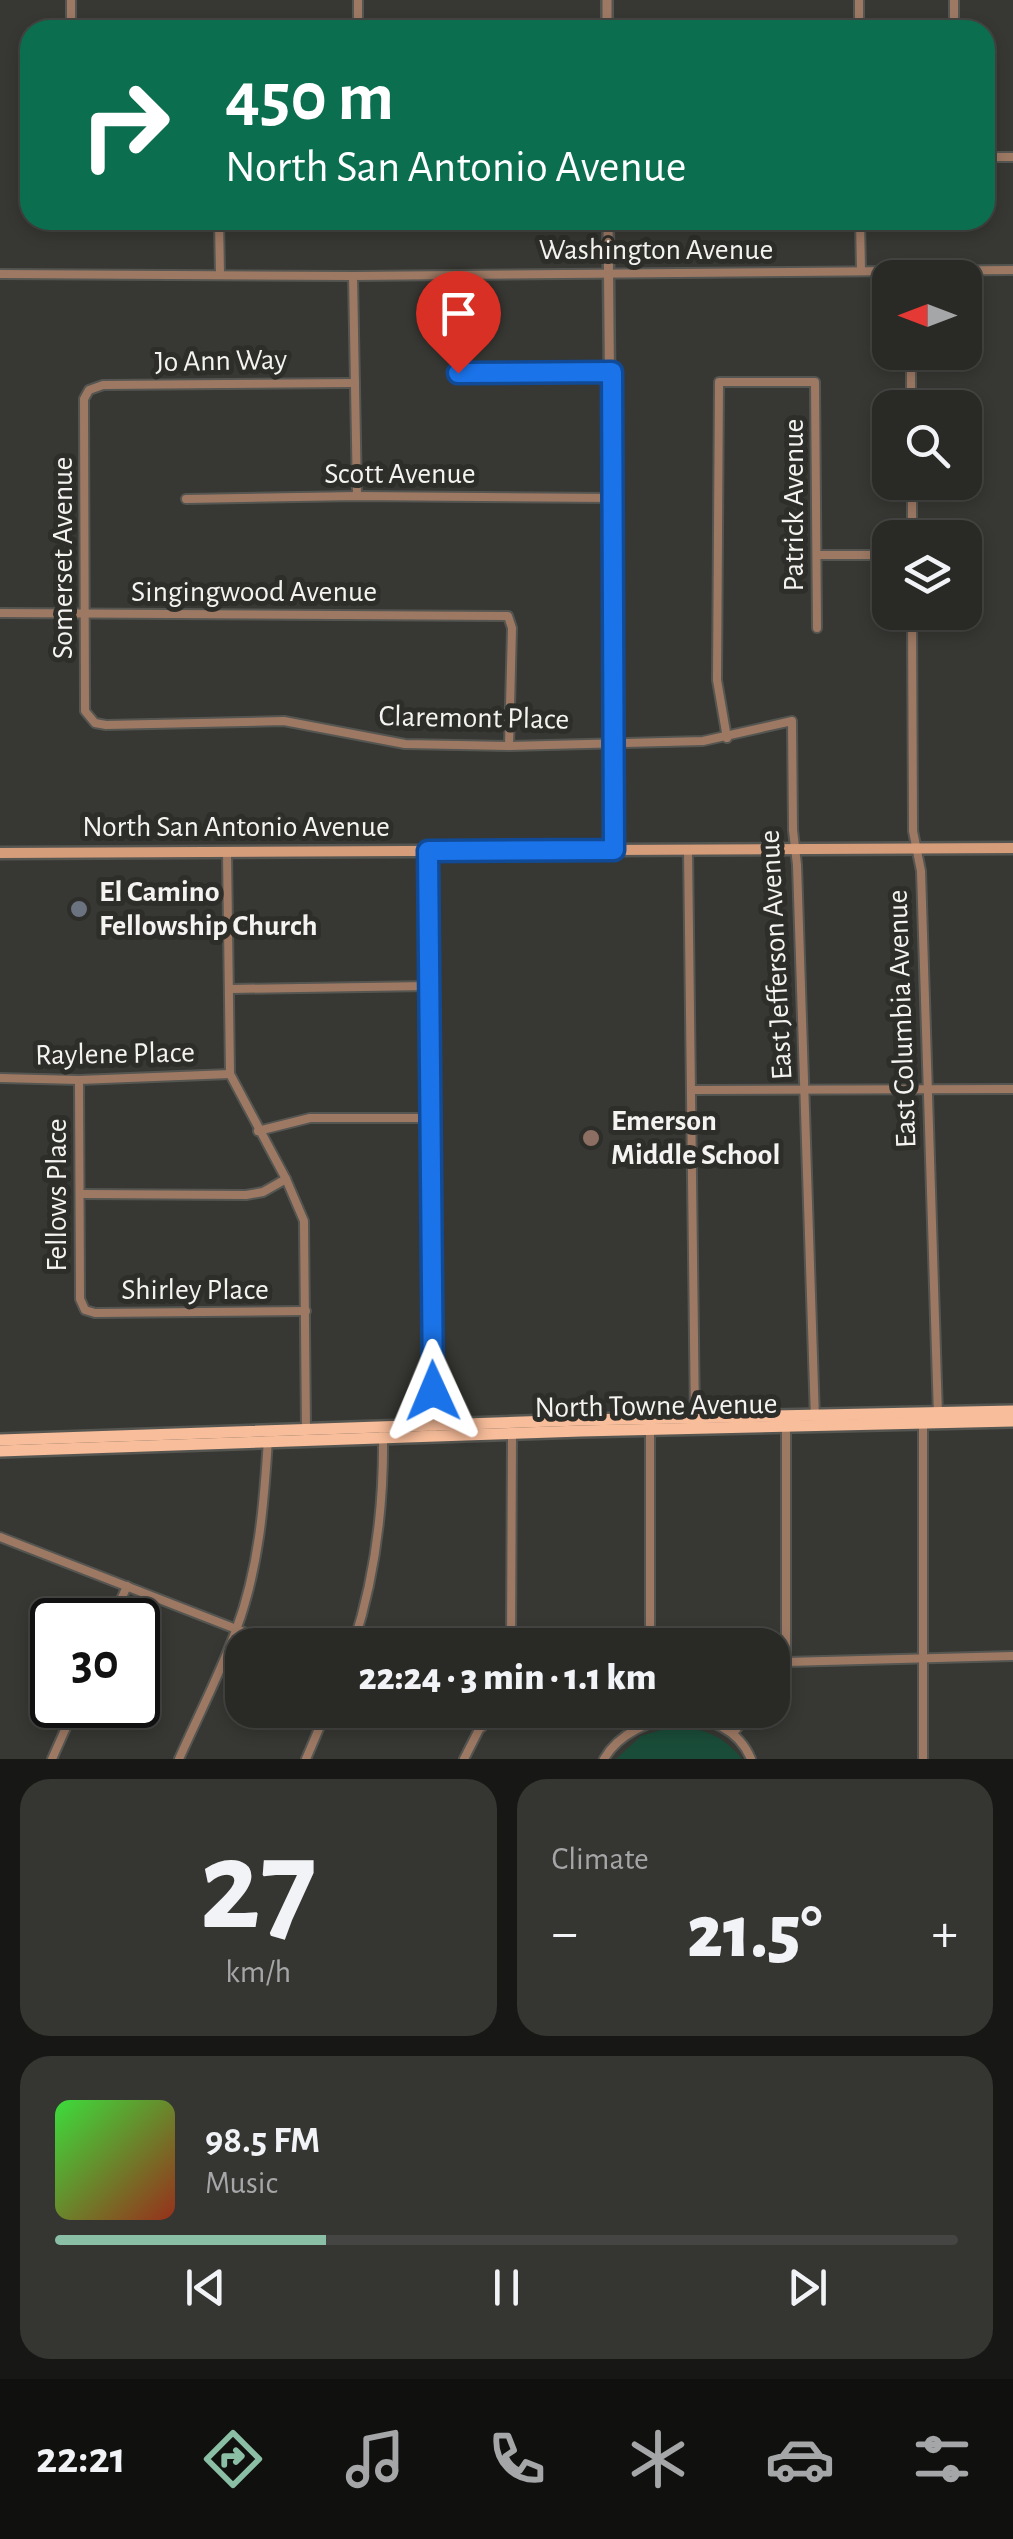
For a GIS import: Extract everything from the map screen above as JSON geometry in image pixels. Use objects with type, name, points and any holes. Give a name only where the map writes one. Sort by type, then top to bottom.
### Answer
[{"type":"main road","name":"North San Antonio Avenue","points":[[0,853],[1013,848]]},
{"type":"main road","name":"North Towne Avenue","points":[[938,1419],[1013,1411]]},
{"type":"main road","name":"North Towne Avenue","points":[[0,1440],[923,1419],[1013,1421]]},
{"type":"main road","name":"North Towne Avenue","points":[[433,1431],[512,1435],[650,1425]]},
{"type":"main road","name":"North Towne Avenue","points":[[0,1452],[268,1436]]},
{"type":"street","points":[[219,230],[220,275]]},
{"type":"street","points":[[608,230],[614,850]]},
{"type":"street","points":[[860,230],[861,271]]},
{"type":"street","name":"Washington Avenue","points":[[982,271],[1013,270]]},
{"type":"street","name":"Washington Avenue","points":[[0,274],[872,272]]},
{"type":"street","points":[[352,276],[357,496]]},
{"type":"street","points":[[458,373],[612,372]]},
{"type":"street","name":"Jo Ann Way","points":[[89,390],[103,385],[355,382]]},
{"type":"street","name":"Patrick Avenue","points":[[727,738],[717,680],[719,382],[815,382],[817,628]]},
{"type":"street","name":"Somerset Avenue","points":[[89,390],[84,399],[85,710],[94,723]]},
{"type":"street","name":"Scott Avenue","points":[[186,499],[613,498]]},
{"type":"street","points":[[816,555],[872,555]]},
{"type":"street","name":"Singingwood Avenue","points":[[0,613],[508,616],[512,628],[509,746]]},
{"type":"street","name":"East Columbia Avenue","points":[[912,630],[913,831],[919,848],[938,1419]]},
{"type":"street","name":"Claremont Place","points":[[94,723],[106,726],[284,721],[404,744],[509,746],[702,741],[792,721]]},
{"type":"street","name":"East Jefferson Avenue","points":[[792,721],[815,1422]]},
{"type":"street","points":[[688,849],[695,1425]]},
{"type":"street","points":[[428,851],[433,1431]]},
{"type":"street","points":[[227,852],[230,1074],[304,1221],[306,1435]]},
{"type":"street","points":[[231,989],[428,986]]},
{"type":"street","name":"Raylene Place","points":[[0,1078],[79,1080],[230,1074]]},
{"type":"street","name":"Fellows Place","points":[[79,1080],[80,1299],[84,1310]]},
{"type":"street","points":[[692,1090],[1013,1089]]},
{"type":"street","points":[[258,1131],[310,1118],[429,1118]]},
{"type":"street","points":[[82,1194],[246,1195],[262,1192],[286,1179]]},
{"type":"street","name":"Shirley Place","points":[[84,1310],[306,1312]]},
{"type":"street","points":[[923,1419],[923,1759]]},
{"type":"street","points":[[786,1628],[787,1423]]},
{"type":"street","points":[[650,1425],[650,1628]]},
{"type":"street","points":[[359,1628],[378,1545],[383,1432]]},
{"type":"street","points":[[511,1628],[512,1435]]},
{"type":"street","points":[[236,1628],[259,1543],[268,1436]]},
{"type":"street","points":[[0,1537],[233,1628]]},
{"type":"street","points":[[122,1598],[127,1586]]},
{"type":"street","points":[[180,1759],[225,1655]]},
{"type":"street","points":[[790,1662],[1013,1656]]},
{"type":"street","points":[[52,1759],[66,1728]]},
{"type":"street","points":[[306,1759],[319,1728]]},
{"type":"street","points":[[464,1759],[481,1728]]},
{"type":"street","points":[[604,1759],[623,1735],[640,1728]]},
{"type":"street","points":[[726,1728],[734,1732],[752,1759]]},
{"type":"street","points":[[734,1732],[737,1728]]},
{"type":"green space","points":[[668,1728],[692,1729],[711,1734],[742,1759],[616,1759],[641,1736]]},
{"type":"place","name":"El Camino Fellowship Church","points":[[79,909]]},
{"type":"place","name":"Emerson Middle School","points":[[591,1138]]},
{"type":"route","points":[[433,1391],[428,851],[614,850],[612,372],[458,373]]}]
